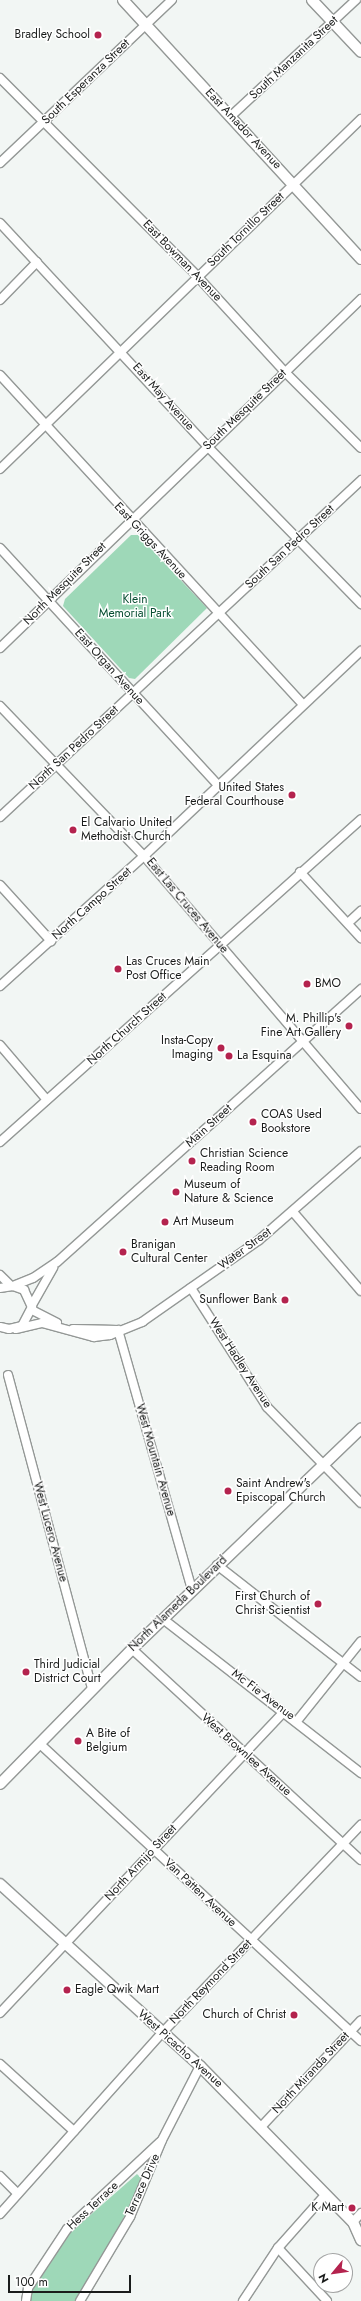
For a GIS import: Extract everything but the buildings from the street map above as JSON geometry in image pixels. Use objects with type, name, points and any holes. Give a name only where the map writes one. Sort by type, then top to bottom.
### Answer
[{"type":"main road","name":"East Amador Avenue","points":[[123,0],[294,184],[361,259]]},
{"type":"main road","points":[[312,0],[361,52]]},
{"type":"main road","name":"North Alameda Boulevard","points":[[0,1784],[92,1689],[217,1565],[361,1429]]},
{"type":"main road","name":"West Picacho Avenue","points":[[0,1884],[64,1944],[200,2066],[357,2224],[361,2240]]},
{"type":"street","name":"South Esperanza Street","points":[[0,164],[46,122],[172,0]]},
{"type":"street","name":"South Manzanita Street","points":[[231,116],[356,0]]},
{"type":"street","name":"East Bowman Avenue","points":[[0,78],[46,122],[198,276],[285,372],[361,448]]},
{"type":"street","name":"South Tornillo Street","points":[[0,469],[361,119]]},
{"type":"street","name":"East May Avenue","points":[[0,224],[122,352],[207,446],[361,604]]},
{"type":"street","points":[[0,300],[37,262]]},
{"type":"street","name":"South Mesquite Street","points":[[130,520],[361,299]]},
{"type":"street","name":"East Griggs Avenue","points":[[0,375],[130,520],[303,704]]},
{"type":"street","name":"South San Pedro Street","points":[[218,613],[361,480]]},
{"type":"street","name":"North Mesquite Street","points":[[0,648],[130,520]]},
{"type":"street","name":"East Organ Avenue","points":[[0,548],[218,785]]},
{"type":"street","name":"North San Pedro Street","points":[[0,817],[218,613]]},
{"type":"street","name":"North Campo Street","points":[[0,986],[144,856],[303,704],[361,651]]},
{"type":"street","name":"East Las Cruces Avenue","points":[[0,706],[144,856],[361,1109]]},
{"type":"street","name":"North Church Street","points":[[0,1142],[361,819]]},
{"type":"street","points":[[300,872],[361,938]]},
{"type":"street","points":[[0,884],[51,941]]},
{"type":"street","points":[[348,923],[361,911]]},
{"type":"street","name":"Main Street","points":[[0,1288],[34,1278],[57,1262],[361,989]]},
{"type":"street","points":[[0,1045],[47,1100]]},
{"type":"street","name":"Water Street","points":[[13,1329],[42,1323],[94,1337],[142,1322],[293,1212],[361,1152]]},
{"type":"street","points":[[293,1212],[361,1291]]},
{"type":"street","name":"Main Street","points":[[13,1329],[27,1321],[32,1307],[57,1262]]},
{"type":"street","points":[[0,1275],[11,1285],[24,1290],[32,1307]]},
{"type":"street","name":"West Hadley Avenue","points":[[190,1288],[267,1407],[361,1503]]},
{"type":"street","name":"Water Street","points":[[32,1307],[73,1328],[118,1330]]},
{"type":"street","points":[[0,1326],[13,1329]]},
{"type":"street","points":[[0,1334],[13,1329]]},
{"type":"street","name":"West Mountain Avenue","points":[[118,1330],[192,1590]]},
{"type":"street","name":"West Lucero Avenue","points":[[8,1375],[92,1689]]},
{"type":"street","points":[[217,1565],[361,1677]]},
{"type":"street","name":"Mc Fie Avenue","points":[[163,1619],[283,1713],[297,1721],[361,1773]]},
{"type":"street","points":[[297,1721],[361,1641]]},
{"type":"street","name":"West Brownlee Avenue","points":[[132,1649],[243,1754],[343,1842],[361,1860]]},
{"type":"street","name":"North Armijo Street","points":[[0,2014],[64,1944],[283,1713]]},
{"type":"street","name":"Van Patten Avenue","points":[[40,1744],[361,2041]]},
{"type":"street","name":"North Reymond Street","points":[[0,2214],[162,2033],[343,1842],[361,1826]]},
{"type":"street","name":"North Miranda Street","points":[[261,2127],[361,2020]]},
{"type":"street","points":[[0,2064],[74,2131]]},
{"type":"street","name":"Terrace Drive","points":[[80,2301],[130,2217],[162,2140],[200,2066]]},
{"type":"street","name":"Hess Terrace","points":[[26,2301],[28,2288],[67,2229],[162,2140]]},
{"type":"street","points":[[0,2176],[18,2194]]},
{"type":"street","points":[[243,2301],[278,2248],[326,2194]]},
{"type":"street","points":[[357,2224],[361,2214]]},
{"type":"street","points":[[278,2248],[327,2301]]},
{"type":"green space","name":"Klein Memorial Park","points":[[131,535],[138,535],[207,608],[135,679],[129,678],[63,606],[65,599]]},
{"type":"green space","points":[[137,2174],[143,2180],[111,2242],[75,2301],[30,2301],[32,2291],[71,2232]]},
{"type":"place","name":"Bradley School","points":[[98,35]]},
{"type":"place","name":"United States Federal Courthouse","points":[[292,795]]},
{"type":"place","name":"El Calvario United Methodist Church","points":[[73,830]]},
{"type":"place","name":"Las Cruces Main Post Office","points":[[118,969]]},
{"type":"place","name":"BMO","points":[[307,984]]},
{"type":"place","name":"M. Phillip's Fine Art Gallery","points":[[349,1026]]},
{"type":"place","name":"Insta-Copy Imaging","points":[[221,1048]]},
{"type":"place","name":"La Esquina","points":[[229,1056]]},
{"type":"place","name":"COAS Used Bookstore","points":[[253,1122]]},
{"type":"place","name":"Christian Science Reading Room","points":[[192,1161]]},
{"type":"place","name":"Museum of Nature & Science","points":[[176,1192]]},
{"type":"place","name":"Art Museum","points":[[165,1222]]},
{"type":"place","name":"Branigan Cultural Center","points":[[123,1252]]},
{"type":"place","name":"Sunflower Bank","points":[[285,1300]]},
{"type":"place","name":"Saint Andrew's Episcopal Church","points":[[228,1491]]},
{"type":"place","name":"First Church of Christ Scientist","points":[[318,1604]]},
{"type":"place","name":"Third Judicial District Court","points":[[26,1672]]},
{"type":"place","name":"A Bite of Belgium","points":[[78,1741]]},
{"type":"place","name":"Eagle Qwik Mart","points":[[67,1990]]},
{"type":"place","name":"Church of Christ","points":[[294,2015]]},
{"type":"place","name":"K Mart","points":[[352,2208]]}]
